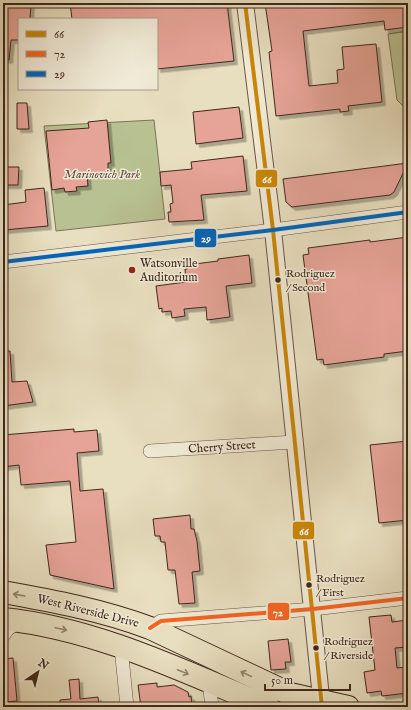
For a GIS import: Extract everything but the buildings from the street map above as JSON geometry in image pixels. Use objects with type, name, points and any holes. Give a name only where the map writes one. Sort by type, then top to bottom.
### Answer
[{"type":"highway","name":"West Riverside Drive","points":[[3,592],[64,603],[128,620],[150,628],[290,694],[322,705],[348,707]]},
{"type":"highway","name":"West Riverside Drive","points":[[13,620],[73,632],[121,647],[269,707]]},
{"type":"street","points":[[245,3],[273,230],[322,705]]},
{"type":"street","points":[[3,262],[273,230],[408,212]]},
{"type":"street","name":"Cherry Street","points":[[150,451],[294,442]]},
{"type":"street","points":[[150,628],[161,621],[313,609],[408,598]]},
{"type":"street","points":[[3,636],[13,620]]},
{"type":"street","points":[[121,647],[127,707]]},
{"type":"street","points":[[209,682],[212,707]]},
{"type":"green space","points":[[408,31],[408,105],[403,106],[397,100],[388,34]]},
{"type":"green space","name":"Marinovich Park","points":[[154,120],[165,219],[56,231],[44,126]]},
{"type":"transit line","name":"66","points":[[245,3],[273,230],[322,707]]},
{"type":"transit line","name":"29","points":[[3,262],[273,230],[408,212]]},
{"type":"transit line","name":"72","points":[[150,628],[161,621],[313,609],[408,598]]},
{"type":"place","name":"Watsonville Auditorium","points":[[132,270]]},
{"type":"place","name":"Rodriguez / Second","points":[[278,280]]},
{"type":"place","name":"Rodriguez / First","points":[[309,585]]},
{"type":"place","name":"Rodriguez / Riverside","points":[[316,648]]}]
